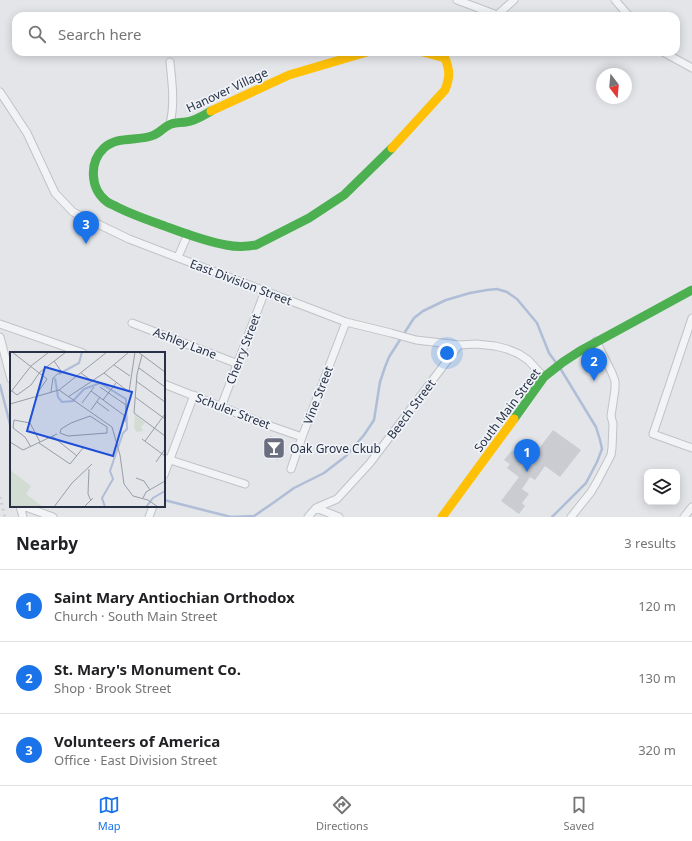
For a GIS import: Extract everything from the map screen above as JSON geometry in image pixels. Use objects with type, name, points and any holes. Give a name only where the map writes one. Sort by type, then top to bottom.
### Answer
[{"type":"street","points":[[457,0],[487,12]]},
{"type":"street","points":[[501,12],[514,0]]},
{"type":"street","points":[[615,0],[626,12]]},
{"type":"street","name":"Hanover Village","points":[[353,56],[289,75],[188,122],[170,124],[154,136],[116,141],[105,147],[99,154],[94,165],[93,175],[95,185],[100,195],[107,202],[128,213],[208,241],[248,247],[256,245],[309,218],[344,195],[387,154],[445,90],[449,81],[450,71],[445,58],[438,56]]},
{"type":"street","points":[[670,56],[692,68]]},
{"type":"street","points":[[170,62],[173,113],[170,124]]},
{"type":"street","name":"East Division Street","points":[[0,92],[27,133],[56,192],[73,212],[129,239],[346,322],[416,340],[459,345],[476,344],[507,349],[528,360],[544,377]]},
{"type":"street","points":[[178,257],[188,234]]},
{"type":"street","name":"South Main Street","points":[[442,517],[544,377],[563,362],[596,341],[692,290]]},
{"type":"street","name":"Cherry Street","points":[[221,407],[265,291]]},
{"type":"street","points":[[692,318],[653,434],[692,448]]},
{"type":"street","name":"Ashley Lane","points":[[132,322],[238,364]]},
{"type":"street","name":"Vine Street","points":[[290,469],[346,322]]},
{"type":"street","points":[[0,324],[80,352]]},
{"type":"street","points":[[0,337],[10,376]]},
{"type":"street","points":[[571,517],[591,492],[611,455],[612,448],[613,424],[611,416],[615,381],[596,341]]},
{"type":"street","name":"Beech Street","points":[[308,517],[316,508],[337,499],[370,463],[459,345]]},
{"type":"street","name":"Schuler Street","points":[[165,384],[262,423],[302,436]]},
{"type":"street","points":[[165,470],[167,459],[194,395]]},
{"type":"street","points":[[167,459],[245,484]]},
{"type":"street","points":[[22,507],[23,517]]},
{"type":"street","points":[[25,507],[53,517]]},
{"type":"street","points":[[149,517],[153,507]]},
{"type":"street","points":[[684,517],[692,507]]},
{"type":"street","points":[[316,508],[339,517]]},
{"type":"building","points":[[553,430],[581,450],[560,477],[545,466],[535,480],[530,477],[522,489],[529,494],[522,503],[525,506],[519,514],[501,501],[519,477],[507,468],[510,464],[504,460],[512,450],[517,453],[519,449],[524,452],[531,442],[540,447]]},
{"type":"building","name":"Oak Grove Ckub","points":[[270,436],[285,441],[278,460],[263,454]]},
{"type":"waterway","points":[[231,517],[254,516],[294,488],[324,473],[346,456],[364,435],[374,420],[380,382],[389,357],[414,318],[423,311],[446,300],[487,290],[497,289],[507,292],[517,299],[537,323],[549,353],[557,364]]},
{"type":"waterway","points":[[552,517],[586,483],[602,449],[596,427],[560,368]]},
{"type":"waterway","points":[[0,385],[10,424]]},
{"type":"waterway","points":[[165,500],[231,517]]},
{"type":"railway","points":[[0,497],[5,517]]},
{"type":"traffic: fast","points":[[211,111],[193,120],[171,124],[154,135],[115,141],[104,148],[96,160],[93,175],[94,182],[101,196],[109,203],[128,212],[192,236],[230,246],[252,246],[309,218],[344,195],[392,148]]},
{"type":"traffic: fast","points":[[514,419],[544,377],[563,362],[580,351],[692,290]]},
{"type":"traffic: slow","points":[[211,111],[289,75],[353,56]]},
{"type":"traffic: slow","points":[[392,148],[445,90],[449,78],[448,67],[445,58],[438,56]]},
{"type":"traffic: slow","points":[[442,517],[514,419]]},
{"type":"place","name":"Volunteers of America","points":[[86,244]]},
{"type":"place","name":"St. Mary's Monument Co.","points":[[594,381]]},
{"type":"place","name":"Oak Grove Ckub","points":[[274,448]]},
{"type":"place","name":"Saint Mary Antiochian Orthodox","points":[[527,472]]}]
